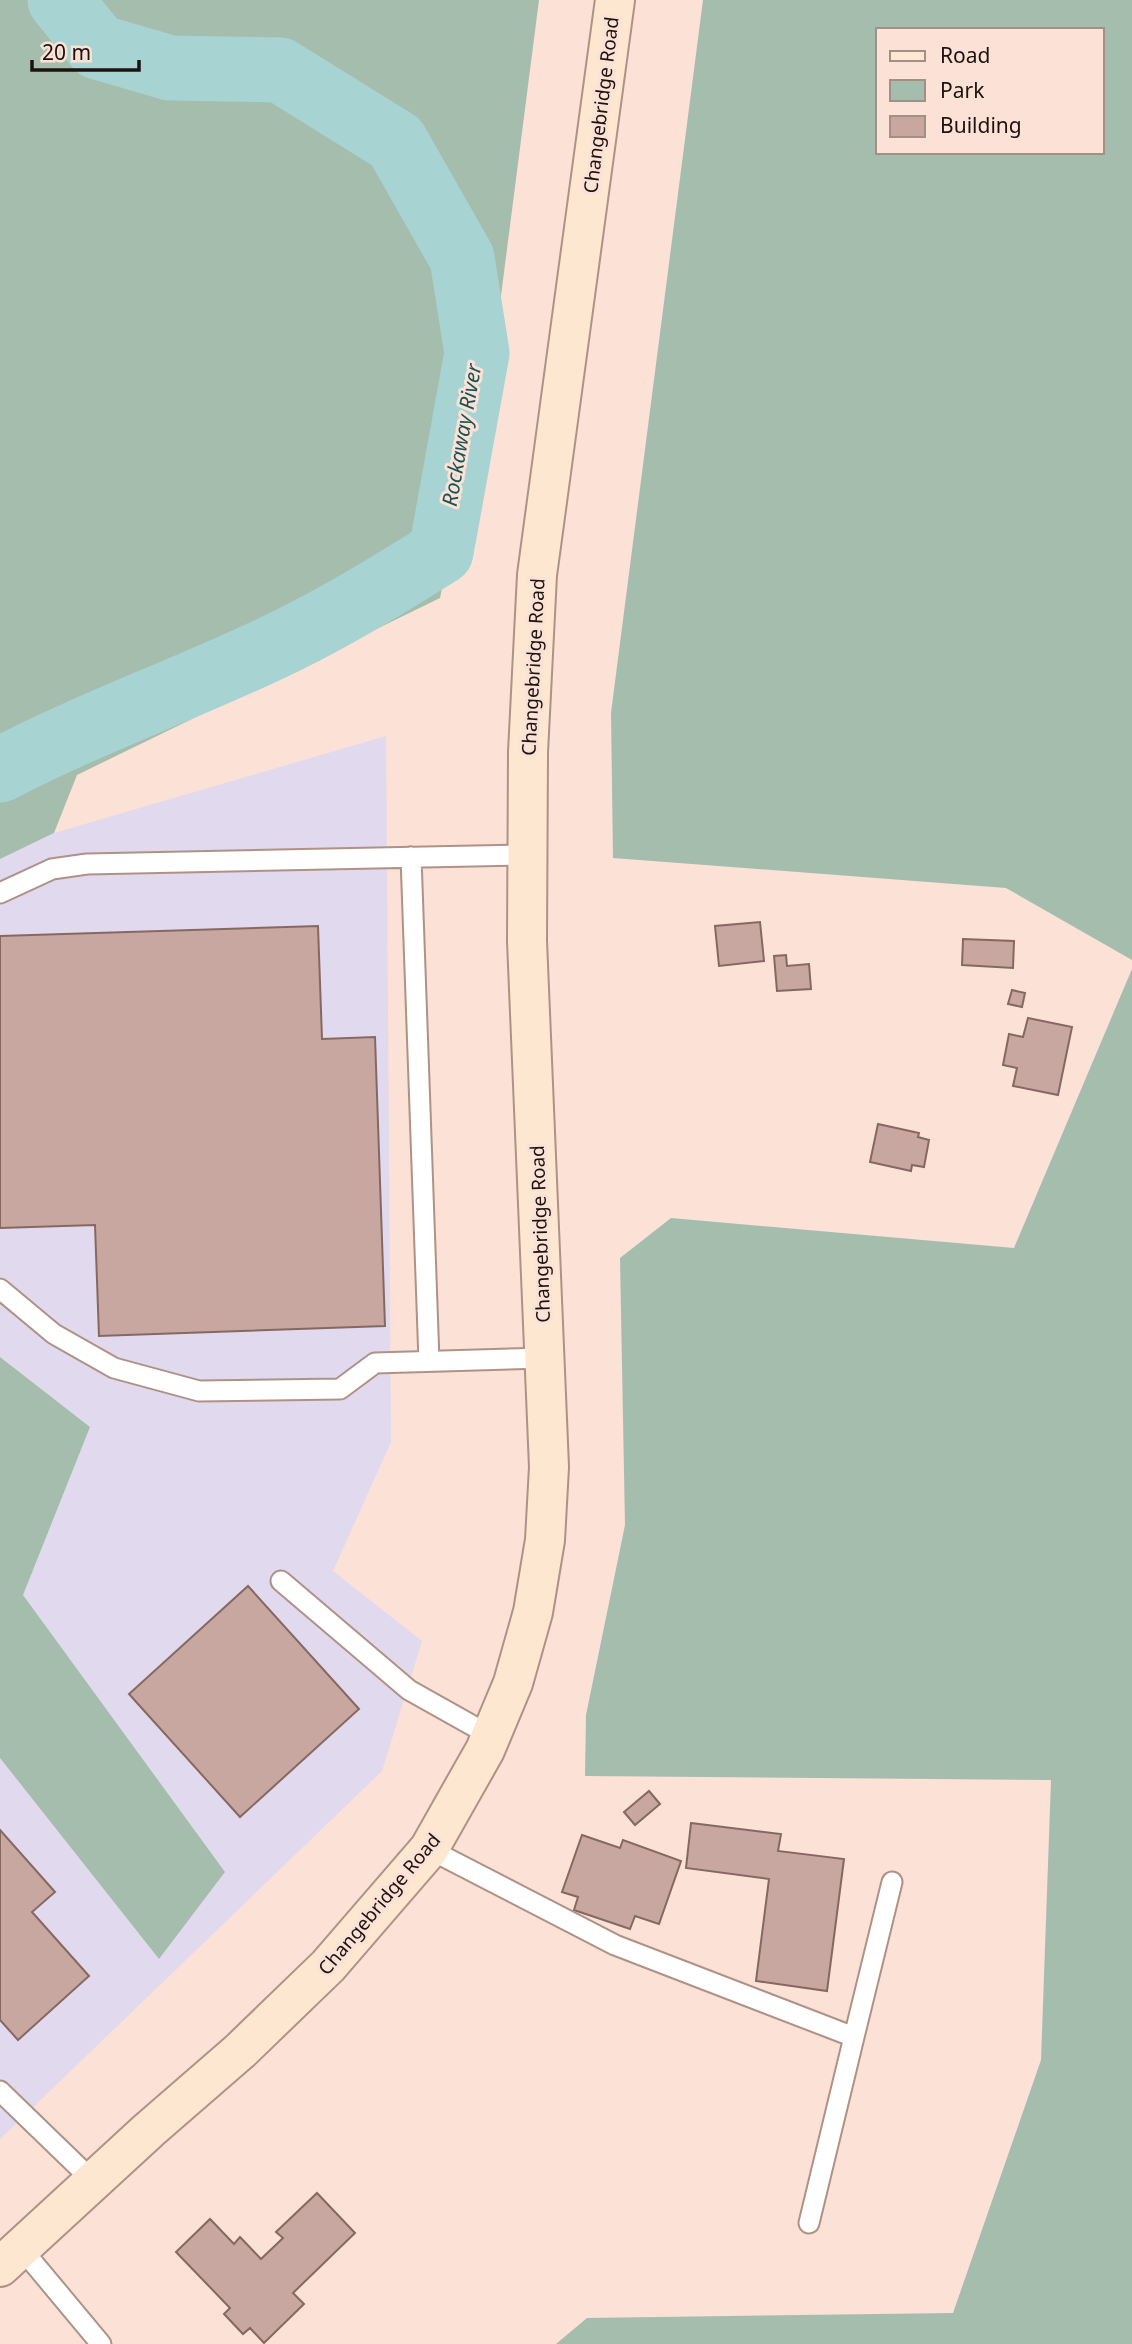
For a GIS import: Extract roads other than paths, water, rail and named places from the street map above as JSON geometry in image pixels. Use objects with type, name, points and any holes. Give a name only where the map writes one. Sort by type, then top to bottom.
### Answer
[{"type":"main road","name":"Changebridge Road","points":[[10,2257],[240,2051],[328,1966],[429,1849],[451,1815],[491,1736],[513,1683],[533,1612],[545,1539],[549,1467],[527,941],[528,752],[537,575],[615,0]]},
{"type":"lane","points":[[0,893],[52,869],[87,864],[527,855]]},
{"type":"lane","points":[[411,857],[429,1362]]},
{"type":"lane","points":[[0,1289],[54,1334],[114,1368],[199,1391],[340,1390],[375,1363],[545,1358]]},
{"type":"lane","points":[[281,1581],[409,1690],[491,1736]]},
{"type":"lane","points":[[429,1849],[615,1945],[854,2037]]},
{"type":"lane","points":[[808,2223],[892,1882]]},
{"type":"lane","points":[[0,2091],[93,2181]]},
{"type":"lane","points":[[10,2257],[101,2344]]},
{"type":"waterway","name":"Rockaway River","points":[[0,770],[283,643],[352,606],[441,552],[477,353],[462,258],[396,142],[280,70],[170,68],[98,47],[60,0]]}]
